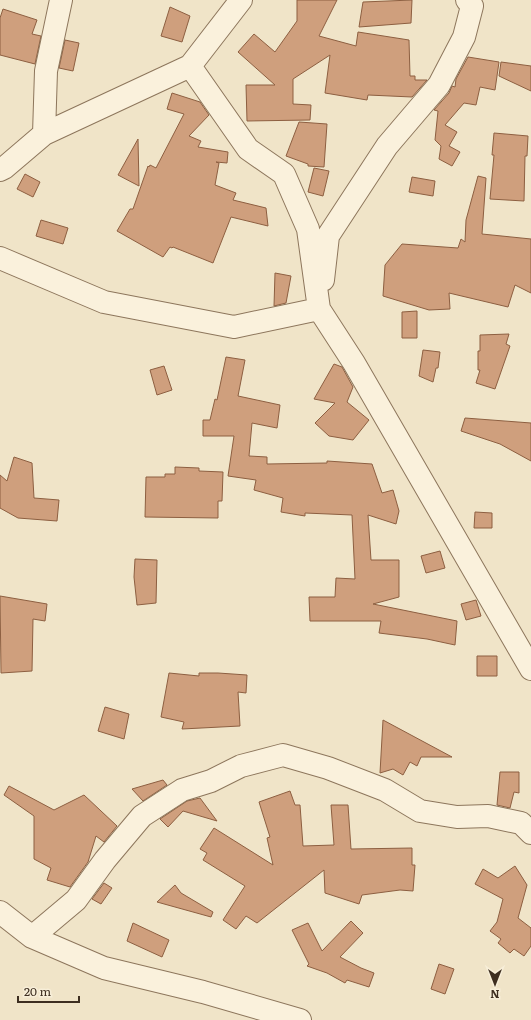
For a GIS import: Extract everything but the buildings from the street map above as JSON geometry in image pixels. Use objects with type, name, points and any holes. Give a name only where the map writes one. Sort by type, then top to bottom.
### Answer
[{"type":"street","points":[[44,134],[46,71],[61,0]]},
{"type":"street","points":[[0,170],[44,134],[190,66],[241,0]]},
{"type":"street","points":[[319,309],[328,236],[387,146],[439,85],[464,37],[472,6],[467,0]]},
{"type":"street","points":[[190,66],[248,149],[284,174],[308,229],[319,309],[354,363],[531,669]]},
{"type":"street","points":[[0,258],[104,302],[234,327],[319,309]]},
{"type":"street","points":[[32,937],[76,900],[105,860],[142,816],[182,790],[212,781],[241,766],[283,755],[328,768],[384,790],[420,811],[457,818],[488,816],[521,823],[531,834]]},
{"type":"street","points":[[0,912],[32,937],[104,968],[203,992],[300,1020]]}]
